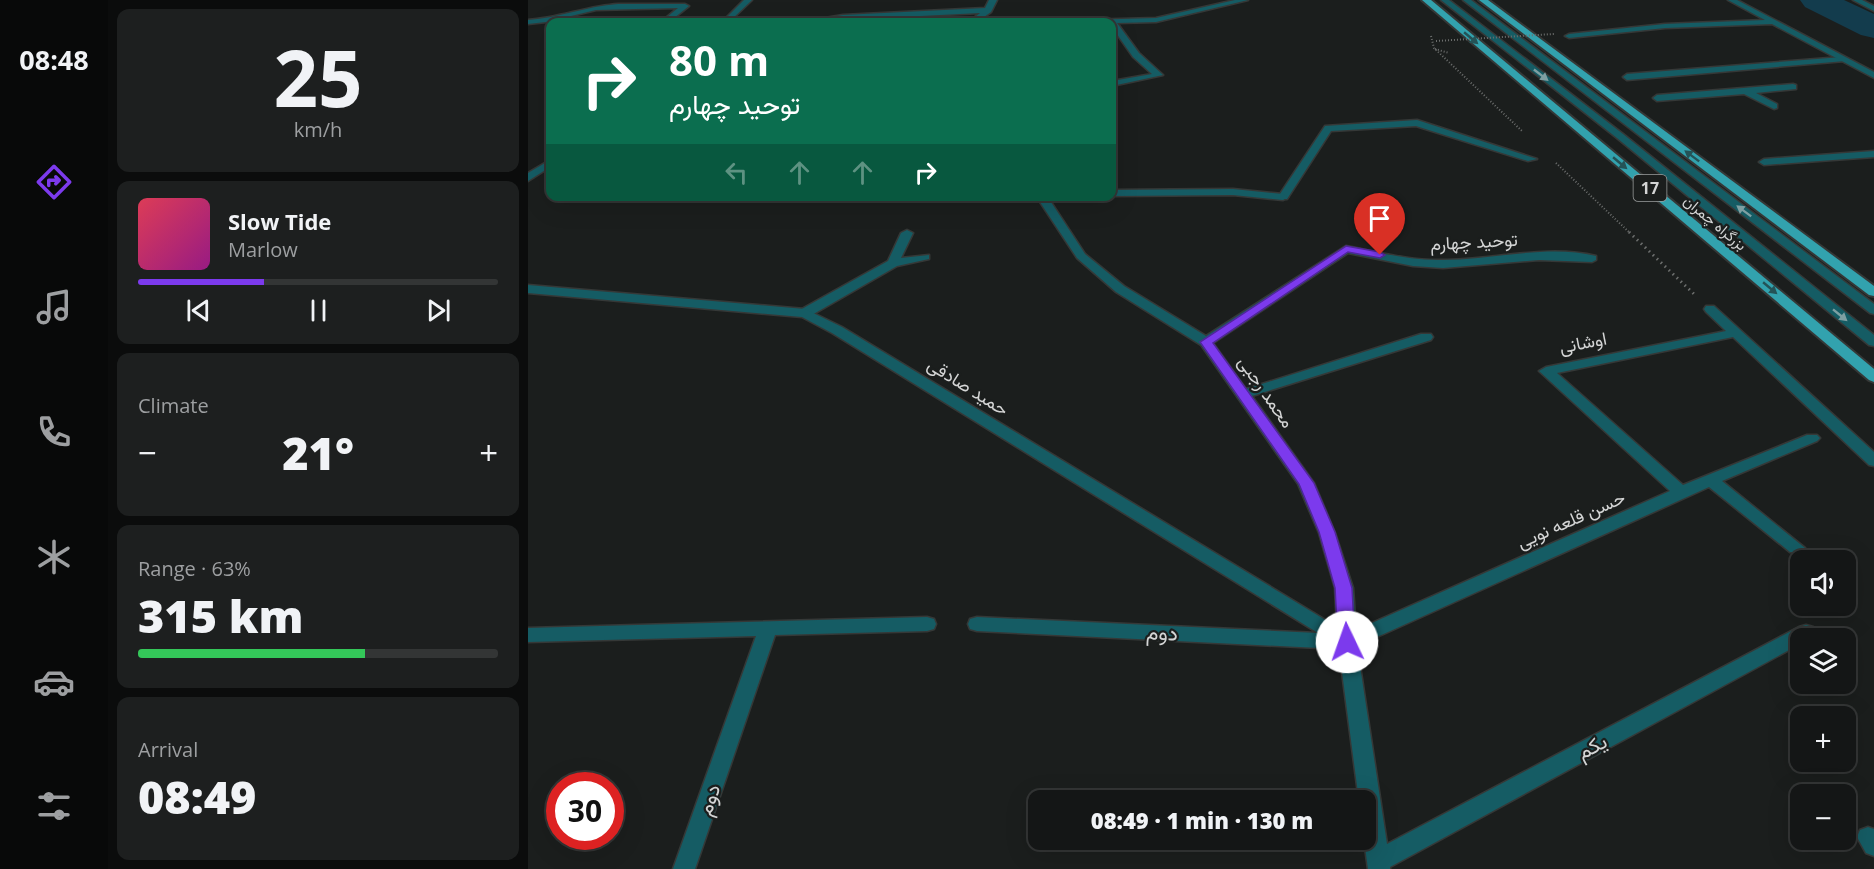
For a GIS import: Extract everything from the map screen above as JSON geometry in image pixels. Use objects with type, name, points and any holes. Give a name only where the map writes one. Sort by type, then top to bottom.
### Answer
[{"type":"highway","name":"بزرگراه چمران","points":[[1426,0],[1874,377]]},
{"type":"highway","points":[[1483,0],[1874,292]]},
{"type":"street","points":[[728,18],[748,0]]},
{"type":"street","points":[[978,18],[988,10],[993,0]]},
{"type":"street","points":[[1116,21],[1156,20],[1224,2],[1244,0]]},
{"type":"street","points":[[1445,0],[1620,136],[1874,342]]},
{"type":"street","points":[[1467,0],[1874,310]]},
{"type":"street","points":[[1732,0],[1874,75]]},
{"type":"street","points":[[1857,0],[1874,9]]},
{"type":"street","points":[[554,18],[598,8],[685,6],[670,18]]},
{"type":"street","points":[[835,18],[988,10]]},
{"type":"street","points":[[528,22],[546,20]]},
{"type":"street","points":[[1569,36],[1665,27],[1776,22]]},
{"type":"street","points":[[1116,28],[1136,56],[1159,75],[1116,82]]},
{"type":"street","points":[[1627,76],[1842,59]]},
{"type":"street","points":[[1670,73],[1703,94]]},
{"type":"street","points":[[1657,98],[1793,87]]},
{"type":"street","points":[[1746,91],[1774,106]]},
{"type":"street","points":[[1116,194],[1233,192],[1283,197],[1328,128],[1417,123],[1532,159]]},
{"type":"street","points":[[1764,162],[1874,154]]},
{"type":"street","points":[[528,178],[546,167]]},
{"type":"street","name":"محمد رجبی","points":[[1044,201],[1082,256],[1120,289],[1206,342],[1306,483],[1327,532],[1344,588],[1347,642],[1378,865]]},
{"type":"street","points":[[893,263],[907,233]]},
{"type":"street","name":"توحید چهارم","points":[[1206,342],[1346,249],[1413,262],[1443,264],[1539,256],[1592,258]]},
{"type":"street","points":[[805,313],[893,263],[925,257]]},
{"type":"street","name":"حمید صادقی","points":[[528,289],[722,303],[805,313],[837,330],[1347,642]]},
{"type":"street","points":[[1710,309],[1874,461]]},
{"type":"street","name":"اوشانی","points":[[1681,492],[1546,371],[1735,333]]},
{"type":"street","points":[[1244,394],[1426,337]]},
{"type":"street","name":"حسن قلعه نویی","points":[[1347,642],[1681,492],[1812,438]]},
{"type":"street","points":[[1711,480],[1796,548]]},
{"type":"street","points":[[528,635],[927,624]]},
{"type":"street","name":"دوم","points":[[977,624],[1347,642]]},
{"type":"street","name":"دوم","points":[[684,869],[768,628]]},
{"type":"street","name":"یکم","points":[[1378,865],[1790,641]]},
{"type":"path","points":[[1436,42],[1554,34]]},
{"type":"path","points":[[1434,48],[1449,53]]},
{"type":"waterway","points":[[1817,0],[1874,27]]},
{"type":"route","points":[[1347,642],[1344,588],[1327,532],[1306,483],[1206,342],[1346,249],[1380,255]]}]
